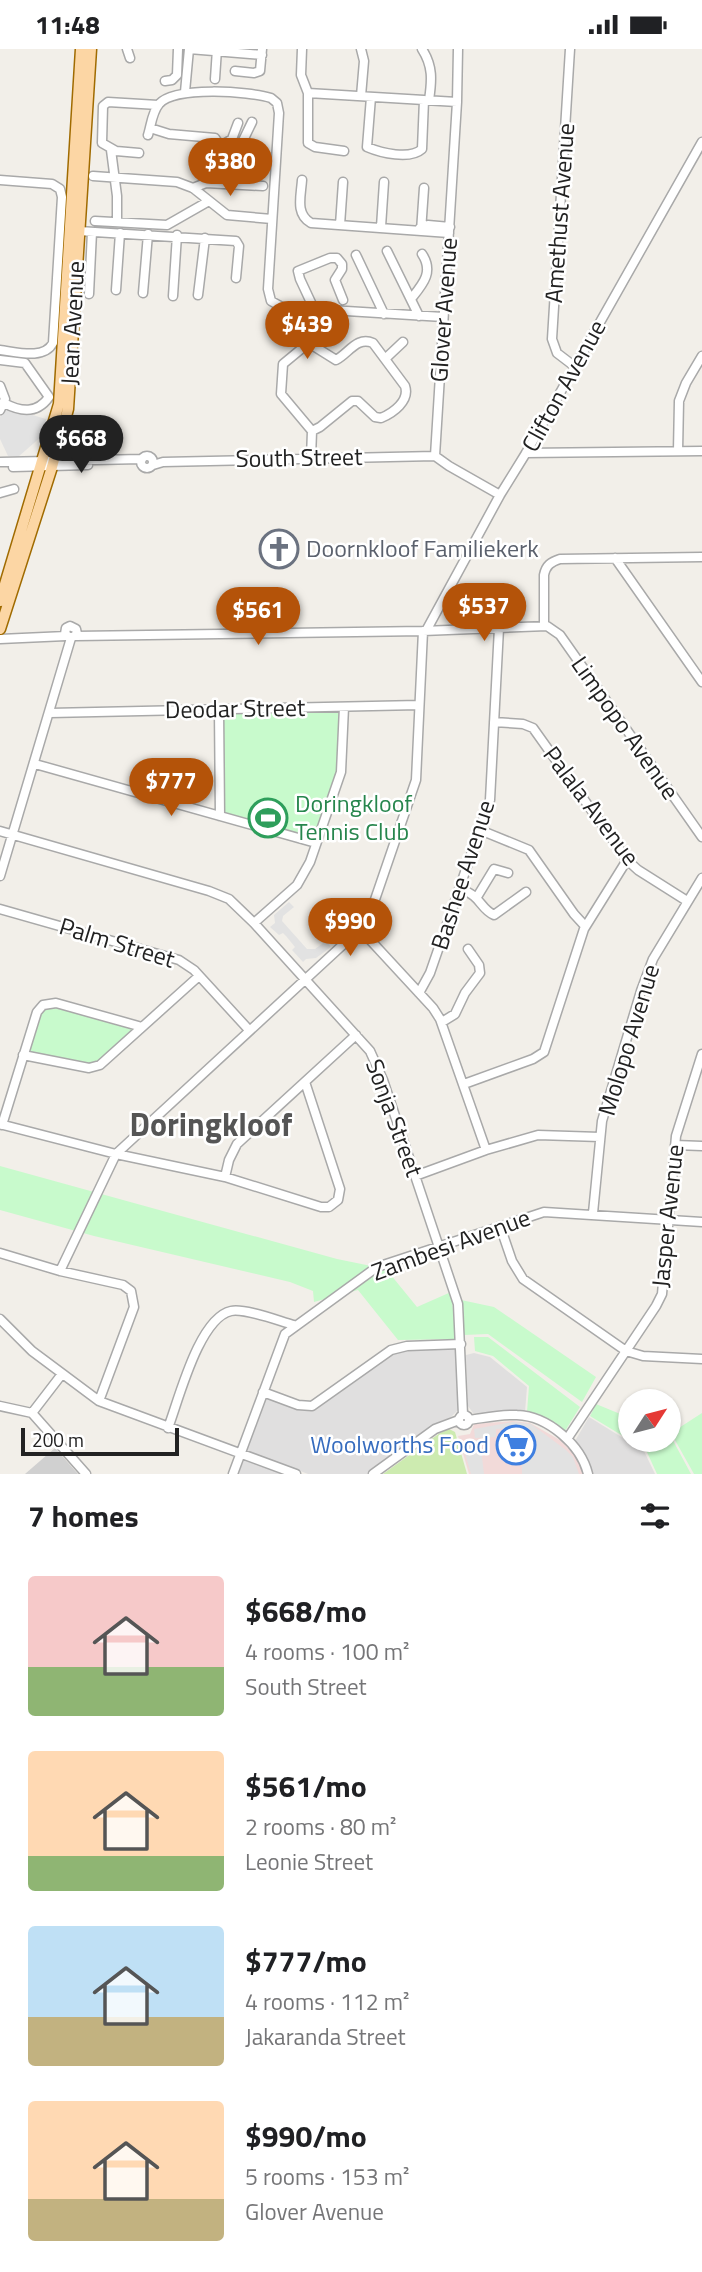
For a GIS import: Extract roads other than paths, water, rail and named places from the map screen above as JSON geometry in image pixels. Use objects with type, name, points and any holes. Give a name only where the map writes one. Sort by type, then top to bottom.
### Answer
[{"type":"main road","name":"Jean Avenue","points":[[0,601],[68,409],[67,354],[81,49]]},
{"type":"main road","name":"Jean Avenue","points":[[67,354],[79,231],[90,54]]},
{"type":"main road","points":[[78,86],[85,83],[90,54]]},
{"type":"main road","name":"Jean Avenue","points":[[0,629],[48,464]]},
{"type":"street","points":[[165,81],[172,80],[177,75],[178,49]]},
{"type":"street","points":[[185,92],[189,49],[262,52],[259,72],[235,71]]},
{"type":"street","points":[[302,49],[301,75],[308,93],[308,143],[315,147],[344,151]]},
{"type":"street","points":[[361,49],[364,61],[367,148],[406,154],[416,154],[422,149],[432,72],[422,49]]},
{"type":"street","name":"Glover Avenue","points":[[435,456],[460,49]]},
{"type":"street","name":"Amethust Avenue","points":[[570,49],[552,339],[557,353],[574,366]]},
{"type":"street","points":[[215,79],[217,50]]},
{"type":"street","points":[[252,122],[236,153],[228,155],[215,138],[149,132],[158,105],[170,96],[185,92],[263,96],[277,103],[279,122],[268,289],[273,304],[282,307],[443,317]]},
{"type":"street","points":[[308,93],[457,102]]},
{"type":"street","points":[[139,153],[111,150],[101,141],[104,104],[115,102],[158,105]]},
{"type":"street","points":[[221,146],[232,139],[238,123]]},
{"type":"street","name":"Clifton Avenue","points":[[424,631],[702,142]]},
{"type":"street","points":[[111,150],[117,222]]},
{"type":"street","points":[[93,176],[173,181],[193,188],[228,215],[272,219]]},
{"type":"street","points":[[0,180],[52,184],[60,189],[62,197],[53,343],[43,353],[0,350]]},
{"type":"street","points":[[302,180],[300,208],[303,218],[315,224],[449,230]]},
{"type":"street","points":[[340,225],[343,182]]},
{"type":"street","points":[[381,227],[384,182]]},
{"type":"street","points":[[193,188],[206,183],[263,186]]},
{"type":"street","points":[[420,229],[424,188]]},
{"type":"street","points":[[95,221],[167,225],[209,201]]},
{"type":"street","points":[[79,231],[235,240],[239,243],[236,278]]},
{"type":"street","points":[[89,294],[92,232]]},
{"type":"street","points":[[116,290],[120,233]]},
{"type":"street","points":[[144,293],[148,234]]},
{"type":"street","points":[[173,296],[177,235]]},
{"type":"street","points":[[198,295],[205,237]]},
{"type":"street","points":[[387,251],[419,316]]},
{"type":"street","points":[[411,299],[427,273],[428,265],[422,254]]},
{"type":"street","points":[[356,255],[384,314]]},
{"type":"street","points":[[314,309],[298,271],[330,257],[337,258],[342,264],[335,280],[343,300]]},
{"type":"street","points":[[311,458],[312,431],[281,394],[281,370],[285,361],[310,344],[336,360],[360,341],[366,340],[376,345],[407,390],[407,397],[381,418],[372,415],[358,401],[352,401],[312,431]]},
{"type":"street","points":[[386,358],[403,342]]},
{"type":"street","points":[[678,451],[679,401],[702,356]]},
{"type":"street","points":[[0,360],[25,363],[49,397],[46,402],[30,411],[2,407],[5,397],[0,386]]},
{"type":"street","points":[[526,453],[702,451]]},
{"type":"street","points":[[435,456],[500,495]]},
{"type":"street","name":"South Street","points":[[48,464],[142,461],[148,468],[152,461],[435,456]]},
{"type":"street","points":[[0,465],[48,464]]},
{"type":"street","points":[[0,493],[14,489]]},
{"type":"street","points":[[0,639],[70,634],[424,631],[544,626],[544,575],[548,565],[560,559],[702,557]]},
{"type":"street","points":[[615,558],[702,682]]},
{"type":"street","points":[[434,615],[438,625],[445,630]]},
{"type":"street","name":"Limpopo Avenue","points":[[544,626],[554,630],[563,641],[702,837]]},
{"type":"street","name":"Bashee Avenue","points":[[419,993],[430,972],[490,800],[499,628]]},
{"type":"street","points":[[60,1271],[116,1154],[360,929],[369,917],[414,787],[424,631]]},
{"type":"street","points":[[0,876],[69,650],[70,634]]},
{"type":"street","name":"Deodar Street","points":[[50,713],[419,705]]},
{"type":"street","points":[[254,923],[298,885],[310,862],[341,772],[344,707]]},
{"type":"street","points":[[219,710],[220,816]]},
{"type":"street","name":"Palala Avenue","points":[[494,722],[523,724],[536,731],[627,860],[687,901]]},
{"type":"street","points":[[35,764],[316,843]]},
{"type":"street","points":[[480,830],[529,850],[585,926]]},
{"type":"street","name":"Sonja Street","points":[[0,831],[224,896],[254,923],[370,1051],[458,1304],[463,1418]]},
{"type":"street","points":[[464,1084],[533,1059],[544,1052],[585,926],[627,860]]},
{"type":"street","points":[[477,897],[494,869],[508,873]]},
{"type":"street","name":"Molopo Avenue","points":[[593,1213],[600,1137],[609,1095],[648,971],[702,878]]},
{"type":"street","points":[[460,888],[477,897],[490,914],[494,915],[526,892]]},
{"type":"street","name":"Palm Street","points":[[0,909],[179,960],[200,976],[249,1030]]},
{"type":"street","points":[[360,929],[442,1022],[486,1150]]},
{"type":"street","points":[[442,1022],[455,1014],[465,993],[480,973],[479,965],[468,949]]},
{"type":"street","points":[[23,1055],[94,1068],[104,1063],[200,976]]},
{"type":"street","points":[[142,1027],[56,1003],[45,1004],[37,1012],[1,1124],[116,1154],[225,1177],[321,1207],[329,1207],[337,1203],[340,1189],[305,1081]]},
{"type":"street","points":[[225,1177],[237,1144],[356,1035]]},
{"type":"street","name":"Jasper Avenue","points":[[567,1439],[662,1294],[675,1145],[702,1054]]},
{"type":"street","points":[[415,1176],[486,1150],[538,1135],[600,1137]]},
{"type":"street","points":[[675,1145],[702,1146]]},
{"type":"street","name":"Zambesi Avenue","points":[[233,1474],[285,1333],[377,1267],[544,1212],[702,1222]]},
{"type":"street","points":[[500,1226],[512,1261],[523,1279],[626,1351],[643,1356],[702,1359]]},
{"type":"street","points":[[0,1253],[60,1271],[122,1285],[131,1291],[131,1315],[99,1401]]},
{"type":"street","points":[[168,1428],[202,1337],[219,1316],[237,1311],[294,1325]]},
{"type":"street","points":[[0,1319],[32,1351],[99,1401],[296,1474]]},
{"type":"street","points":[[263,1392],[298,1405],[312,1406],[391,1350],[407,1346],[461,1344]]},
{"type":"street","points":[[32,1412],[62,1374]]},
{"type":"street","points":[[0,1406],[32,1412],[86,1474]]},
{"type":"street","points":[[373,1474],[435,1429],[463,1418],[518,1415],[534,1419],[567,1439],[582,1455],[588,1474]]},
{"type":"place","name":"Doornkloof Familiekerk","points":[[279,549]]},
{"type":"place","name":"Doringkloof Tennis Club","points":[[268,818]]},
{"type":"place","name":"Woolworths Food","points":[[516,1445]]},
{"type":"district","name":"Doringkloof","points":[[211,1125]]}]
